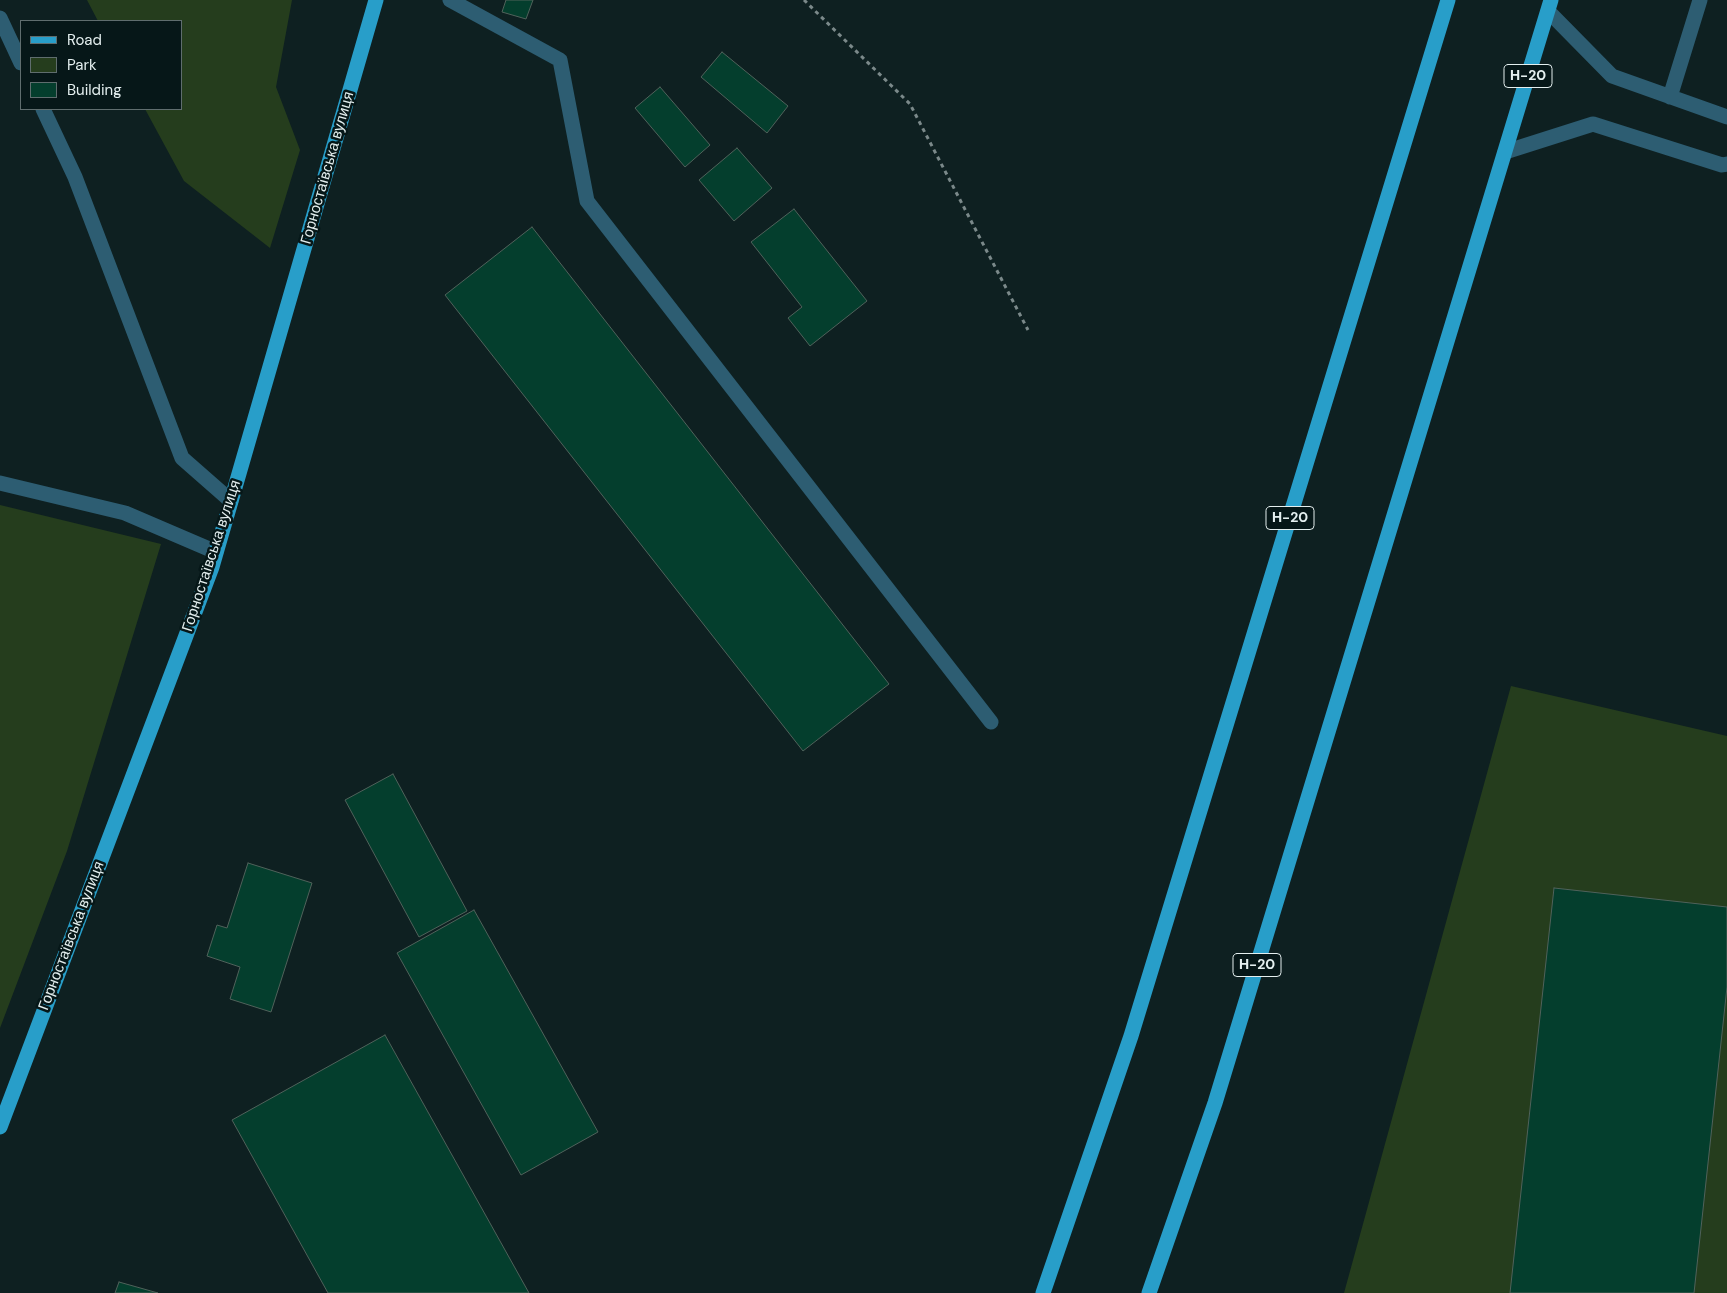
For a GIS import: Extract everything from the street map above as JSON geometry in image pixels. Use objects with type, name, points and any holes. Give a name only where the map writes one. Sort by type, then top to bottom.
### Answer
[{"type":"main road","name":"Горностаївська вулиця","points":[[0,1127],[216,552],[376,0]]},
{"type":"main road","name":"Н-20","points":[[1043,1293],[1131,1036],[1448,0]]},
{"type":"main road","name":"Н-20","points":[[1149,1293],[1214,1103],[1550,5]]},
{"type":"lane","points":[[450,0],[560,60],[587,201],[991,722]]},
{"type":"lane","points":[[1670,97],[1700,0]]},
{"type":"lane","points":[[1550,5],[1612,76],[1727,117]]},
{"type":"lane","points":[[0,18],[20,61]]},
{"type":"lane","points":[[43,110],[75,177],[182,458],[231,501]]},
{"type":"lane","points":[[1505,152],[1593,124],[1722,165],[1727,164]]},
{"type":"lane","points":[[0,483],[125,512],[216,552]]},
{"type":"path","points":[[804,0],[910,104],[1028,330]]},
{"type":"green space","points":[[87,0],[292,0],[276,87],[300,150],[270,248],[184,181],[146,110],[182,110],[182,20],[97,20]]},
{"type":"green space","points":[[0,505],[161,544],[67,851],[0,1028]]},
{"type":"green space","points":[[1511,686],[1727,736],[1727,1293],[1344,1293]]},
{"type":"building","points":[[506,0],[533,0],[526,19],[502,12]]},
{"type":"building","points":[[722,52],[788,106],[767,133],[701,77]]},
{"type":"building","points":[[660,87],[710,145],[685,167],[635,108]]},
{"type":"building","points":[[737,148],[772,188],[734,221],[699,180]]},
{"type":"building","points":[[794,209],[867,301],[810,346],[788,318],[802,307],[751,242]]},
{"type":"building","points":[[532,227],[889,684],[803,751],[445,295]]},
{"type":"building","points":[[393,774],[467,911],[419,937],[345,800]]},
{"type":"building","points":[[248,863],[312,883],[271,1012],[230,999],[240,967],[207,956],[217,925],[227,928]]},
{"type":"building","points":[[1554,888],[1727,907],[1727,987],[1694,1293],[1510,1293]]},
{"type":"building","points":[[474,910],[598,1132],[521,1175],[397,953]]},
{"type":"building","points":[[385,1035],[529,1293],[328,1293],[232,1120]]},
{"type":"building","points":[[119,1282],[158,1293],[115,1293]]}]
